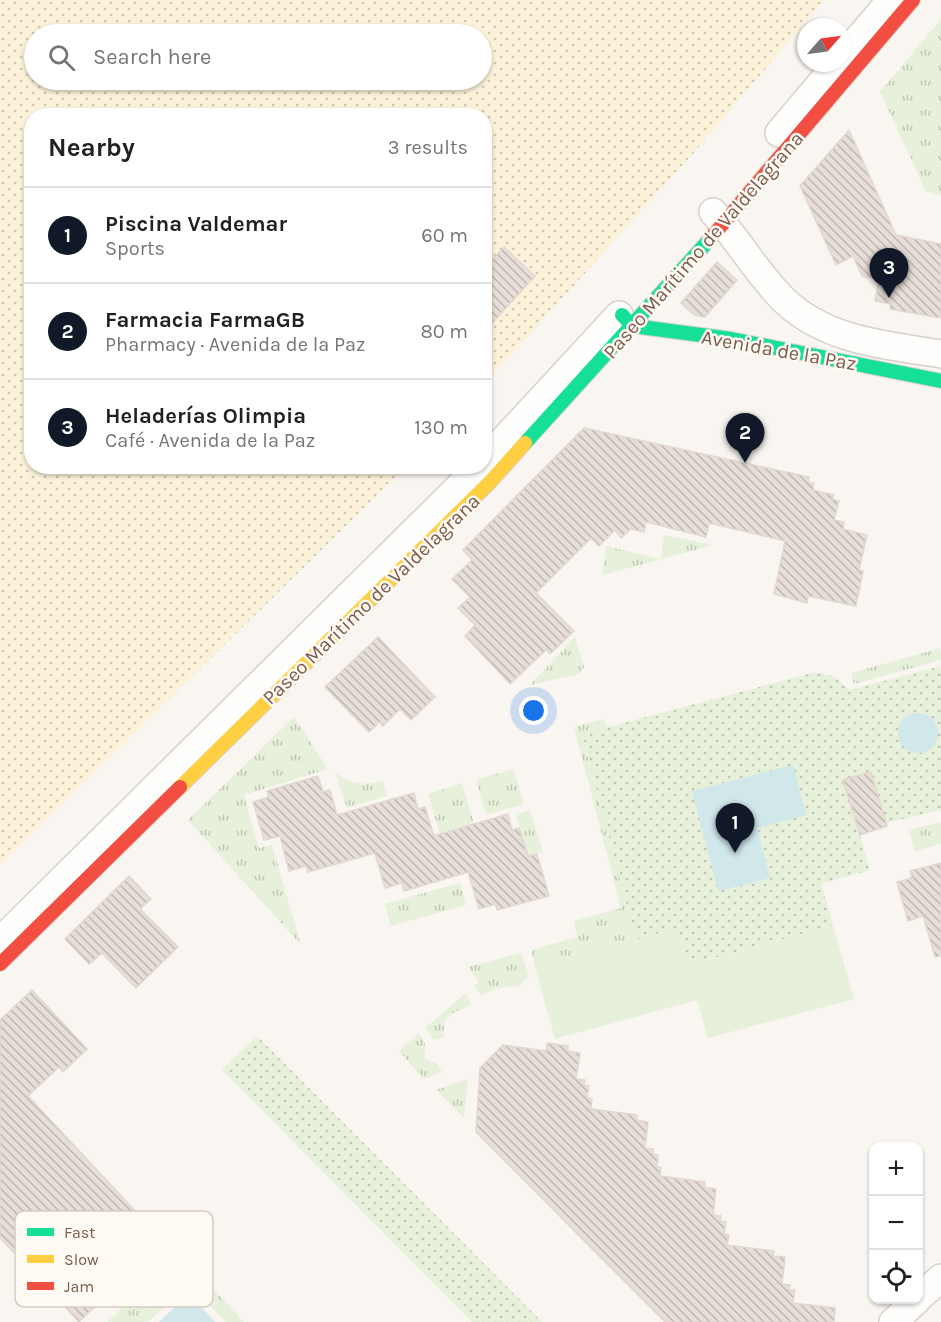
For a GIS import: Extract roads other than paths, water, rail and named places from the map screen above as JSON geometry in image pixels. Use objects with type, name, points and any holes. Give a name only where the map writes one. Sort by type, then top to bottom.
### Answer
[{"type":"street","points":[[851,47],[891,0]]},
{"type":"street","name":"Paseo Marítimo de Valdelagrana","points":[[0,964],[490,482],[627,320],[913,0]]},
{"type":"street","name":"Paseo Marítimo de Valdelagrana","points":[[718,218],[831,72]]},
{"type":"street","name":"Avenida de la Paz","points":[[718,218],[785,301],[822,328],[860,340],[941,354]]},
{"type":"street","name":"Paseo Marítimo de Valdelagrana","points":[[492,453],[627,320]]},
{"type":"street","name":"Avenida de la Paz","points":[[627,320],[941,381]]},
{"type":"street","name":"Paseo Marítimo de Valdelagrana","points":[[0,940],[472,474]]},
{"type":"street","points":[[923,1294],[941,1278]]},
{"type":"street","points":[[892,1322],[912,1304]]},
{"type":"water","points":[[918,713],[932,719],[938,733],[932,747],[918,753],[904,747],[898,733],[904,719]]},
{"type":"water","points":[[793,765],[806,815],[757,828],[770,878],[718,891],[692,791]]},
{"type":"water","points":[[175,1307],[201,1307],[215,1322],[159,1322]]},
{"type":"place","name":"Heladerías Olimpia","points":[[889,298]]},
{"type":"place","name":"Farmacia FarmaGB","points":[[745,463]]},
{"type":"place","name":"Piscina Valdemar","points":[[735,853]]}]
